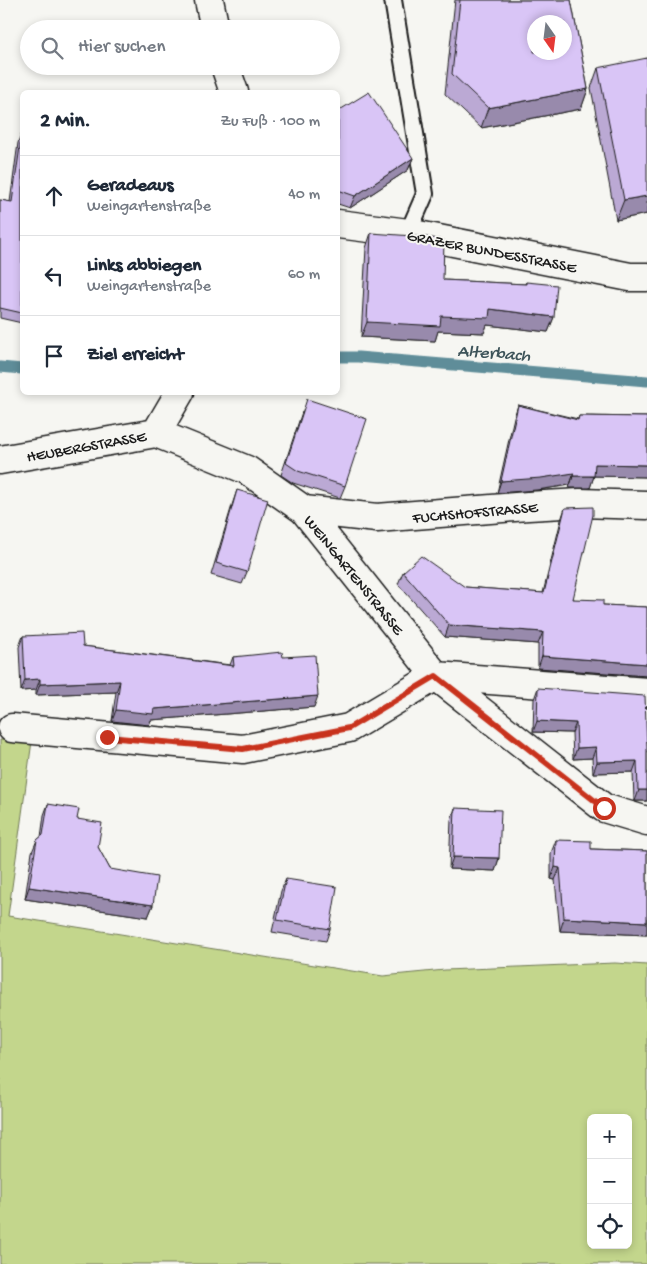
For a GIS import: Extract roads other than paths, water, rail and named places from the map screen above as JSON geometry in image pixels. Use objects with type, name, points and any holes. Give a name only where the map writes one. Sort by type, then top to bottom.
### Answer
[{"type":"street","points":[[208,0],[213,20]]},
{"type":"street","points":[[228,75],[233,90]]},
{"type":"street","name":"GRAZER BUNDESSTRASSE","points":[[340,224],[408,233],[630,277],[647,277]]},
{"type":"street","name":"HEUBERGSTRASSE","points":[[0,460],[156,433],[178,395]]},
{"type":"street","name":"WEINGARTENSTRASSE","points":[[156,433],[247,470],[304,510],[436,676],[604,808],[647,821]]},
{"type":"street","name":"FUCHSHOFSTRASSE","points":[[304,510],[377,518],[580,503],[647,505]]},
{"type":"street","points":[[12,728],[243,749],[349,728],[436,676],[647,692]]},
{"type":"lane","points":[[393,0],[425,194],[408,233]]},
{"type":"waterway","name":"Alterbach","points":[[340,357],[647,381]]},
{"type":"waterway","name":"Alterbach","points":[[0,367],[20,369]]}]
